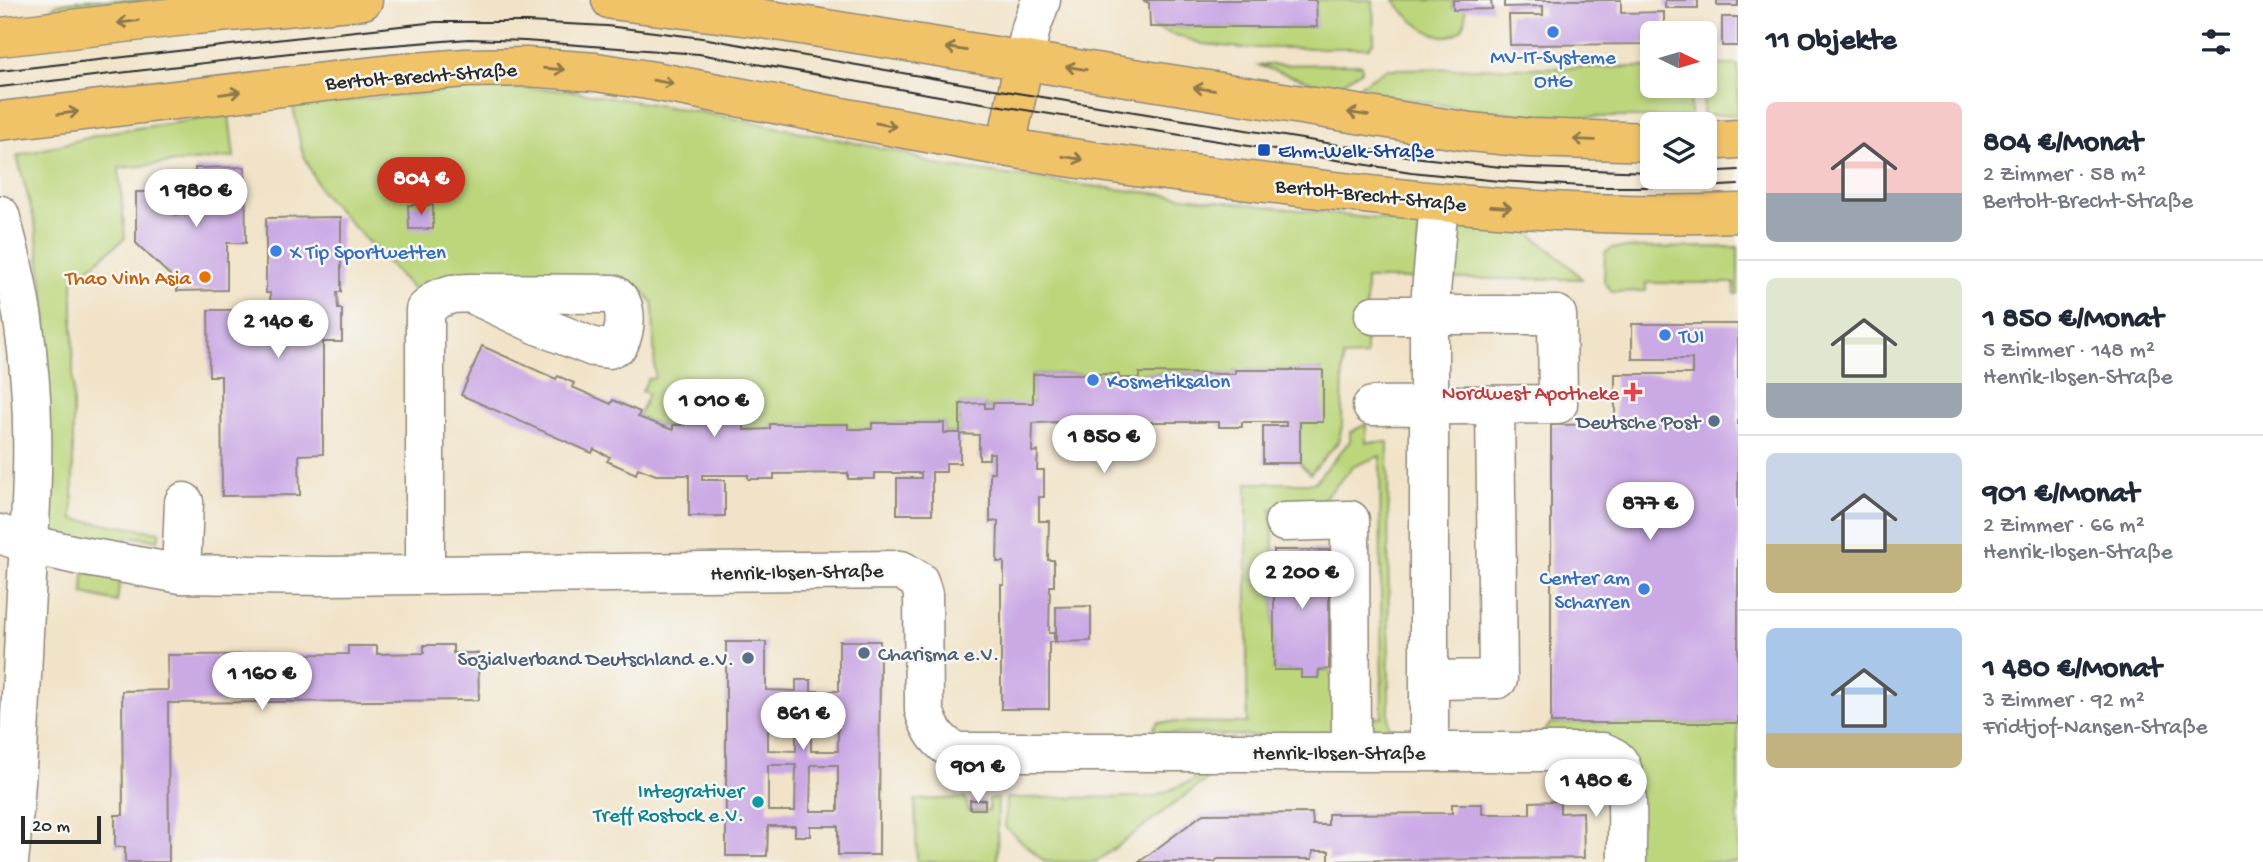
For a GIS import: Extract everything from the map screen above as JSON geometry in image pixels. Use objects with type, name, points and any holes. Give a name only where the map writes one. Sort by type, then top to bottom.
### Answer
[{"type":"main road","points":[[0,37],[195,15],[363,0]]},
{"type":"main road","points":[[611,0],[751,17],[1470,132],[1530,138],[1640,142]]},
{"type":"main road","points":[[1006,147],[1024,60]]},
{"type":"main road","name":"Bertolt-Brecht-Straße","points":[[0,121],[391,74],[466,68],[527,67],[596,72],[654,81],[1006,147],[1214,177],[1439,203],[1572,212],[1738,213]]},
{"type":"main road","points":[[1717,140],[1738,139]]},
{"type":"street","points":[[1024,60],[1041,0]]},
{"type":"street","points":[[1430,751],[1429,315],[1439,203]]},
{"type":"street","points":[[0,215],[25,327],[32,439],[14,539],[9,862]]},
{"type":"street","points":[[425,575],[425,310],[437,299],[452,294],[470,293]]},
{"type":"street","points":[[1372,406],[1558,404],[1557,315],[1374,315]]},
{"type":"street","points":[[1430,680],[1498,679],[1495,405]]},
{"type":"street","points":[[181,574],[184,502]]},
{"type":"street","points":[[1284,522],[1350,520],[1351,751]]},
{"type":"street","name":"Henrik-Ibsen-Straße","points":[[14,539],[76,555],[181,574],[425,575],[901,569],[919,582],[923,594],[924,710],[929,727],[937,738],[957,752],[1603,752],[1615,757],[1626,780],[1627,862]]},
{"type":"green space","points":[[85,0],[155,0],[46,14],[58,4]]},
{"type":"green space","points":[[1316,0],[1373,0],[1374,41],[1369,48],[1241,48],[1203,44],[1150,27],[1316,27]]},
{"type":"green space","points":[[1394,0],[1453,0],[1453,9],[1465,9],[1464,23],[1455,34],[1439,35],[1421,27]]},
{"type":"green space","points":[[1362,64],[1362,70],[1333,89],[1257,65]]},
{"type":"green space","points":[[1717,65],[1738,65],[1738,114],[1717,115],[1717,112],[1703,112],[1704,98],[1717,98]]},
{"type":"green space","points":[[1640,67],[1640,98],[1690,98],[1690,112],[1640,112],[1640,117],[1518,114],[1353,90],[1386,69]]},
{"type":"green space","points":[[483,87],[566,90],[712,114],[904,153],[935,165],[1081,185],[1419,224],[1417,279],[1366,279],[1366,356],[1343,357],[1342,426],[1338,442],[1310,474],[1300,463],[1300,422],[1322,370],[1235,370],[1235,374],[1140,373],[1139,378],[1119,378],[1119,374],[1033,374],[1033,403],[985,408],[985,404],[960,404],[960,433],[944,433],[944,423],[872,423],[872,429],[848,429],[847,424],[771,424],[770,429],[744,430],[743,423],[674,425],[673,430],[638,417],[648,394],[642,391],[648,379],[655,378],[653,303],[640,287],[621,299],[420,297],[321,192],[302,151],[293,106]]},
{"type":"green space","points":[[229,115],[234,157],[119,168],[125,238],[73,281],[73,519],[160,532],[158,540],[127,536],[125,554],[58,536],[49,529],[44,519],[46,309],[35,223],[17,156],[110,132]]},
{"type":"green space","points":[[1448,227],[1527,231],[1582,279],[1445,279]]},
{"type":"green space","points":[[1738,247],[1738,294],[1735,294],[1734,283],[1646,283],[1646,291],[1612,292],[1604,281],[1605,253],[1612,248]]},
{"type":"green space","points":[[1366,424],[1366,442],[1388,442],[1389,732],[1399,732],[1399,739],[1371,736],[1359,718],[1382,717],[1380,456],[1354,466],[1313,510],[1271,509],[1274,550],[1274,670],[1301,670],[1318,678],[1319,670],[1329,669],[1335,685],[1336,731],[1323,738],[1156,733],[1154,727],[1158,722],[1247,723],[1247,483],[1314,483],[1350,441],[1350,432]]},
{"type":"green space","points":[[84,572],[120,578],[117,602],[83,594]]},
{"type":"green space","points":[[1551,723],[1738,723],[1738,862],[1627,862],[1626,780],[1543,733]]},
{"type":"green space","points":[[1201,777],[1210,777],[1096,862],[1045,862],[1005,827],[1006,798],[1153,797]]},
{"type":"green space","points":[[966,798],[968,811],[989,811],[989,799],[998,798],[997,862],[917,862],[915,800]]},
{"type":"building","points":[[1142,0],[1316,0],[1317,27],[1150,27],[1149,3]]},
{"type":"building","points":[[1453,0],[1491,0],[1492,9],[1453,10]]},
{"type":"building","points":[[1504,0],[1621,0],[1621,13],[1664,12],[1664,21],[1640,21],[1640,44],[1510,45],[1509,15],[1543,15],[1543,6],[1504,7]]},
{"type":"building","points":[[1665,0],[1698,0],[1698,8],[1665,8]]},
{"type":"building","points":[[1717,0],[1738,0],[1738,6],[1717,6]]},
{"type":"building","points":[[1722,17],[1738,17],[1738,46],[1722,46]]},
{"type":"building","points":[[245,167],[246,243],[227,243],[227,290],[177,291],[177,282],[136,243],[136,192],[159,192],[159,197],[176,215],[189,215],[195,211],[195,168]]},
{"type":"building","points":[[408,205],[433,205],[433,229],[409,229]]},
{"type":"building","points":[[341,217],[341,292],[337,292],[338,309],[342,309],[342,342],[323,342],[323,454],[299,455],[300,495],[222,496],[221,376],[209,376],[208,310],[271,310],[270,293],[266,293],[266,218]]},
{"type":"building","name":"Center am Scharren","points":[[1632,324],[1738,324],[1738,723],[1551,723],[1551,425],[1615,424],[1615,374],[1692,374],[1692,359],[1632,359]]},
{"type":"building","points":[[482,346],[556,379],[558,376],[574,383],[572,387],[611,404],[613,400],[640,412],[638,417],[673,430],[673,425],[744,423],[744,430],[770,429],[770,424],[848,424],[848,429],[872,429],[872,423],[944,423],[944,433],[960,433],[960,463],[946,463],[946,472],[932,472],[932,514],[897,514],[897,478],[921,478],[921,473],[875,473],[875,479],[848,479],[848,473],[774,474],[774,479],[748,479],[748,475],[702,475],[702,480],[725,480],[725,516],[689,516],[689,475],[656,475],[638,468],[636,474],[607,461],[610,457],[594,449],[592,453],[461,395]]},
{"type":"building","points":[[1235,370],[1323,370],[1323,422],[1300,422],[1300,463],[1263,463],[1263,426],[1286,426],[1286,422],[1242,422],[1242,427],[1219,427],[1219,422],[1140,422],[1140,427],[1115,427],[1115,423],[1070,423],[1070,429],[1058,429],[1057,422],[1033,423],[1032,452],[1038,451],[1037,470],[1044,470],[1044,497],[1039,497],[1039,521],[1049,521],[1048,560],[1054,560],[1054,586],[1050,586],[1049,633],[1054,633],[1054,642],[1049,642],[1049,709],[1001,709],[1001,585],[1004,585],[1004,562],[997,562],[998,521],[990,522],[990,472],[994,472],[994,453],[989,453],[989,459],[979,459],[979,435],[960,434],[960,404],[985,403],[985,408],[993,408],[993,403],[1033,403],[1033,374],[1119,374],[1119,378],[1139,378],[1139,373],[1235,374]]},
{"type":"building","points":[[1274,550],[1329,550],[1329,669],[1319,670],[1318,678],[1301,678],[1301,670],[1274,670]]},
{"type":"building","points":[[1091,606],[1091,641],[1056,642],[1056,607]]},
{"type":"building","points":[[839,641],[880,641],[879,855],[838,855],[838,826],[810,826],[810,836],[795,836],[795,826],[768,826],[767,856],[726,856],[726,642],[766,642],[766,690],[796,691],[796,680],[811,680],[811,691],[839,691]],"holes":[[[768,704],[796,704],[796,751],[768,750]],[[811,704],[838,704],[838,751],[811,751]],[[768,765],[796,765],[795,811],[768,811]],[[811,765],[838,765],[838,811],[810,811]]]},
{"type":"building","points":[[424,645],[453,645],[453,653],[478,653],[479,700],[168,703],[169,862],[125,862],[125,847],[115,847],[115,815],[123,815],[122,691],[168,690],[167,655],[348,654],[348,646],[377,646],[377,654],[424,653]]},
{"type":"building","points":[[970,800],[985,800],[985,809],[970,809]]},
{"type":"building","points":[[1560,801],[1560,813],[1583,812],[1584,858],[1329,861],[1329,851],[1313,851],[1312,859],[1139,862],[1203,814],[1312,813],[1313,825],[1328,825],[1328,814],[1452,813],[1452,804],[1482,804],[1482,814],[1530,814],[1530,802]]},
{"type":"tram line","points":[[0,71],[436,22],[527,22],[607,26],[702,38],[1017,93],[1413,157],[1501,167],[1640,172]]},
{"type":"tram line","points":[[0,87],[290,53],[469,39],[525,41],[699,54],[945,97],[1411,172],[1599,187],[1738,185]]},
{"type":"tram line","points":[[1717,171],[1738,170]]},
{"type":"place","name":"MV-IT-Systeme OHG","points":[[1553,32]]},
{"type":"place","name":"Ehm-Welk-Straße","points":[[1264,150]]},
{"type":"place","name":"X Tip Sportwetten","points":[[276,251]]},
{"type":"place","name":"Thao Vinh Asia","points":[[205,277]]},
{"type":"place","name":"TUI","points":[[1665,335]]},
{"type":"place","name":"Kosmetiksalon","points":[[1093,380]]},
{"type":"place","name":"Nordwest Apotheke","points":[[1633,392]]},
{"type":"place","name":"Deutsche Post","points":[[1714,421]]},
{"type":"place","name":"Center am Scharren","points":[[1644,589]]},
{"type":"place","name":"Charisma e.V.","points":[[864,653]]},
{"type":"place","name":"Sozialverband Deutschland e.V.","points":[[748,658]]},
{"type":"place","name":"Integrativer Treff Rostock e.V.","points":[[758,802]]}]
